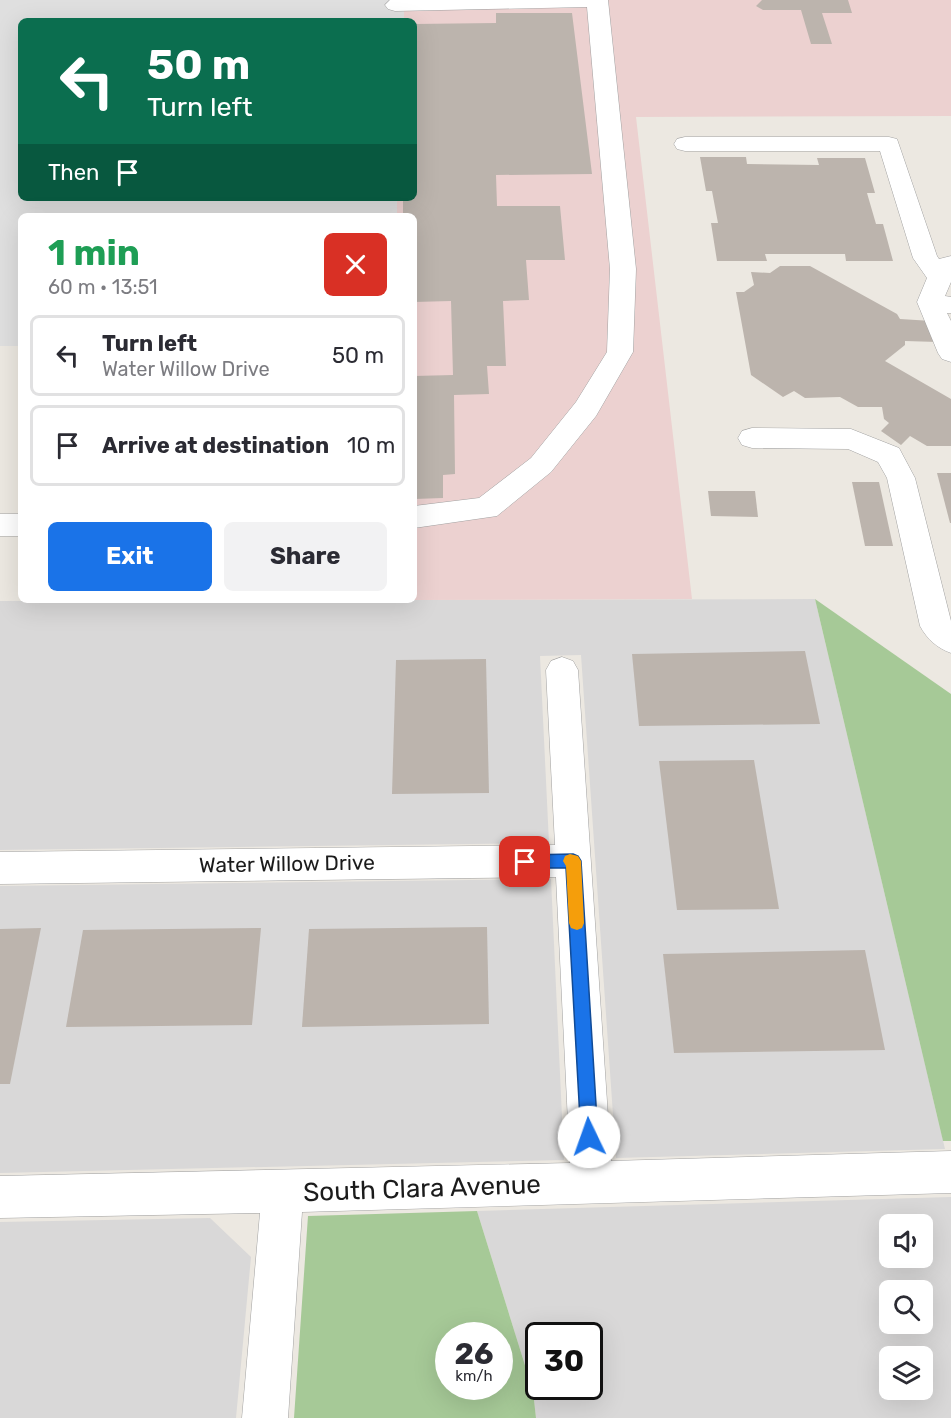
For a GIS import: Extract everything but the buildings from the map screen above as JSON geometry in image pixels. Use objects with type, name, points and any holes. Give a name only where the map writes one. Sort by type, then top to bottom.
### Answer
[{"type":"street","points":[[395,5],[442,2],[598,1],[623,269],[620,352],[586,409],[541,465],[486,508],[417,517]]},
{"type":"street","points":[[685,144],[889,144],[926,258],[946,270],[940,304],[951,353]]},
{"type":"street","points":[[752,438],[851,439],[889,455],[901,478],[936,626],[951,640]]},
{"type":"street","points":[[0,525],[18,525]]},
{"type":"street","points":[[561,670],[592,1183]]},
{"type":"street","name":"Water Willow Drive","points":[[0,868],[573,861]]},
{"type":"street","name":"South Clara Avenue","points":[[0,1197],[283,1192],[951,1172]]},
{"type":"street","points":[[265,1418],[283,1192]]},
{"type":"shaded area","points":[[0,0],[951,0],[951,116],[636,117],[692,599],[417,600],[417,213],[21,213],[20,201],[417,201],[417,18],[18,18],[18,185]]},
{"type":"shaded area","points":[[0,0],[404,0],[404,18],[18,18],[18,201],[397,201],[397,213],[18,213],[18,346],[0,346]]},
{"type":"shaded area","points":[[815,599],[945,1149],[616,1158],[581,655],[540,656],[549,843],[0,850],[0,601],[18,601],[18,603],[417,603],[417,600]]},
{"type":"shaded area","points":[[551,879],[564,1160],[0,1173],[0,886]]},
{"type":"shaded area","points":[[951,1197],[951,1418],[536,1418],[534,1400],[603,1400],[603,1322],[525,1322],[525,1365],[477,1211]]},
{"type":"shaded area","points":[[210,1218],[251,1257],[236,1418],[0,1418],[0,1222]]},
{"type":"green space","points":[[815,599],[951,694],[951,1141],[943,1141]]},
{"type":"green space","points":[[477,1211],[512,1322],[435,1322],[435,1400],[513,1400],[513,1327],[525,1365],[525,1400],[534,1400],[536,1418],[294,1418],[308,1216]]},
{"type":"slow traffic","points":[[570,861],[573,861],[577,923]]},
{"type":"route","points":[[525,862],[573,861],[589,1137]]}]
